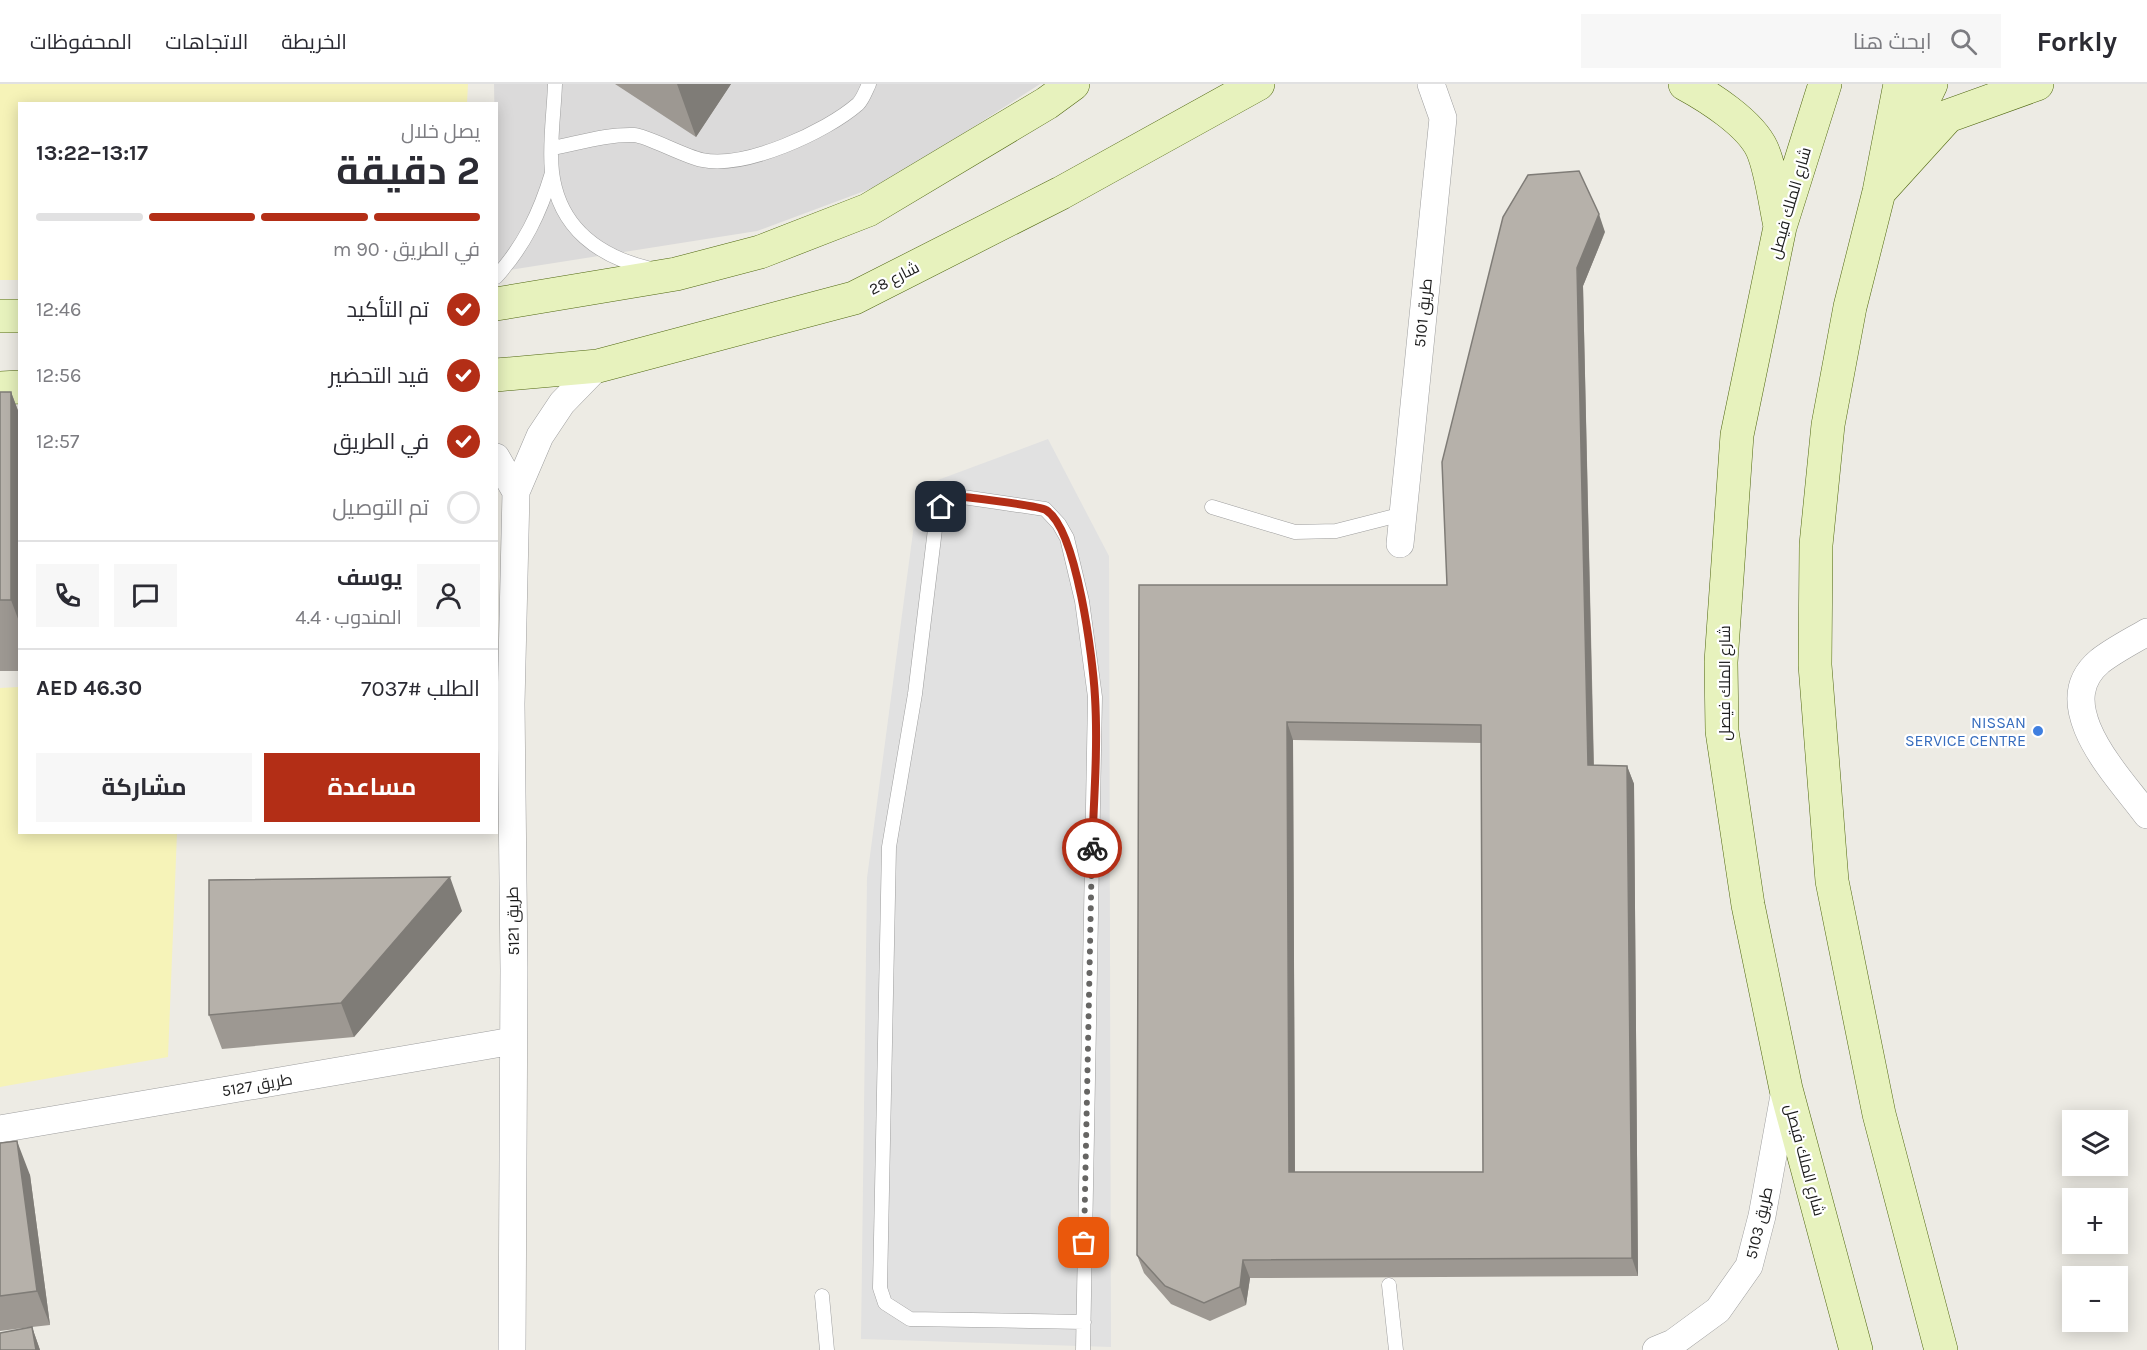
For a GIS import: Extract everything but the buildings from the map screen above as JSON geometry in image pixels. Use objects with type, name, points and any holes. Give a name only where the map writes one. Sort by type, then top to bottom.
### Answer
[{"type":"main road","points":[[498,304],[676,274],[760,252],[868,210],[1047,103],[1073,84]]},
{"type":"main road","name":"شارع 28","points":[[498,375],[598,366],[854,298],[1061,193],[1258,84]]},
{"type":"main road","points":[[1684,84],[1704,95],[1748,129],[1762,149],[1780,227]]},
{"type":"main road","name":"شارع الملك فيصل","points":[[1825,84],[1780,227],[1737,435],[1721,662],[1721,720],[1748,905],[1786,1089],[1856,1350]]},
{"type":"main road","points":[[1900,84],[1880,192],[1850,307],[1828,425],[1816,545],[1815,665],[1832,881],[1879,1114],[1941,1350]]},
{"type":"main road","points":[[1880,192],[1931,84]]},
{"type":"main road","points":[[1880,192],[1948,116],[2037,84]]},
{"type":"main road","points":[[0,316],[18,316]]},
{"type":"main road","points":[[0,388],[18,387]]},
{"type":"street","name":"طريق 5101","points":[[1400,544],[1443,118],[1431,84]]},
{"type":"street","points":[[1443,118],[1454,84]]},
{"type":"street","name":"طريق 5121","points":[[512,1350],[513,1041],[503,704],[516,492],[545,428],[562,403],[598,366]]},
{"type":"street","points":[[498,460],[516,492]]},
{"type":"street","points":[[2147,632],[2099,661],[2086,678],[2081,697],[2082,717],[2090,736],[2147,815]]},
{"type":"street","name":"طريق 5127","points":[[0,1128],[513,1041]]},
{"type":"street","name":"طريق 5103","points":[[1656,1350],[1673,1343],[1718,1310],[1749,1266],[1762,1216],[1786,1089]]},
{"type":"lane","points":[[498,275],[516,254],[532,228],[552,171],[555,84]]},
{"type":"lane","points":[[553,148],[637,135],[675,152],[704,161],[736,162],[796,140],[836,121],[860,102],[869,84]]},
{"type":"lane","points":[[552,171],[564,210],[588,241],[622,262],[676,274]]},
{"type":"lane","points":[[1083,1350],[1084,1322],[1095,697],[1082,601],[1066,538],[1059,524],[1045,509],[956,496],[941,507],[936,521],[915,694],[889,847],[880,1288],[885,1303],[910,1319],[1084,1322]]},
{"type":"lane","points":[[1212,507],[1295,532],[1336,531],[1403,514]]},
{"type":"lane","points":[[1389,1285],[1396,1350]]},
{"type":"lane","points":[[822,1296],[826,1350]]},
{"type":"shaded area","points":[[494,84],[1040,84],[886,183],[757,231],[498,272],[498,102],[494,102]]},
{"type":"shaded area","points":[[1048,439],[1109,556],[1111,1347],[861,1339],[867,878],[919,487]]},
{"type":"sand","points":[[0,84],[468,84],[467,102],[18,102],[18,280],[0,280]]},
{"type":"sand","points":[[18,687],[18,834],[177,834],[168,1057],[0,1087],[0,688]]},
{"type":"way so far","points":[[1084,1243],[1092,848]]},
{"type":"place","name":"NISSAN SERVICE CENTRE","points":[[2038,731]]},
{"type":"route","points":[[941,507],[956,496],[1045,509],[1059,524],[1066,538],[1082,601],[1095,697],[1092,848]]}]
